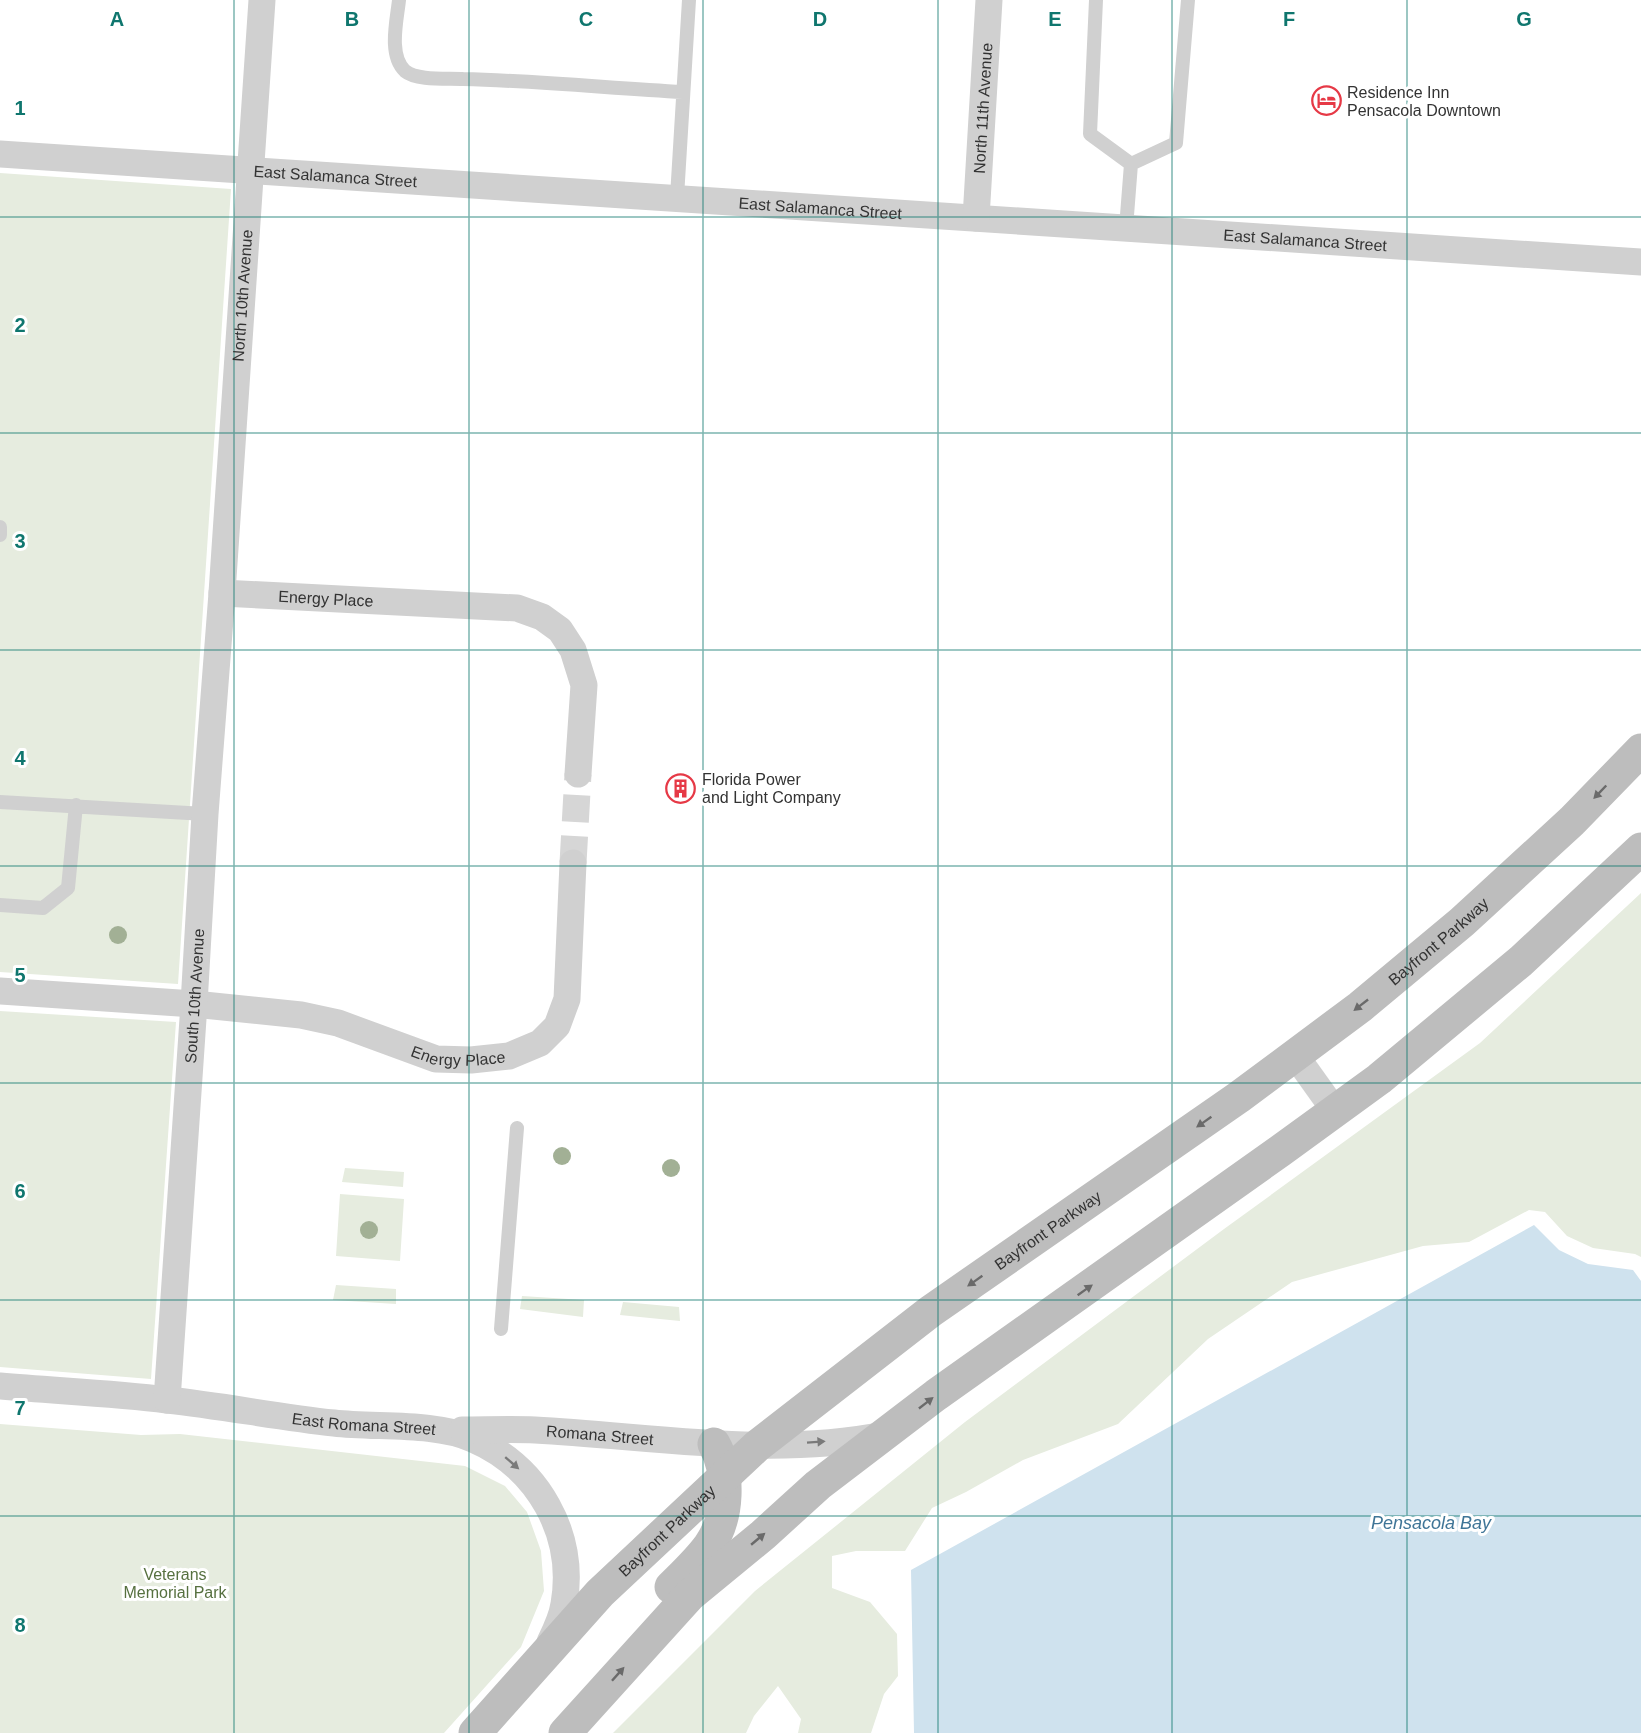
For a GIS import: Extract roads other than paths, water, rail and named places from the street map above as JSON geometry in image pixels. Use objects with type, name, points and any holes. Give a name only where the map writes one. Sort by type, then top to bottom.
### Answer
[{"type":"main road","name":"Bayfront Parkway","points":[[475,1733],[600,1593],[758,1446],[931,1311],[1239,1097],[1360,1007],[1462,922],[1572,821],[1641,750]]},
{"type":"main road","points":[[565,1733],[690,1595],[763,1535],[818,1485],[970,1371],[1335,1111],[1394,1066],[1480,996],[1563,923],[1641,849]]},
{"type":"main road","points":[[549,1733],[603,1656],[710,1545],[722,1515],[725,1476],[721,1458],[714,1444]]},
{"type":"street","name":"North 10th Avenue","points":[[222,592],[262,0]]},
{"type":"street","name":"North 11th Avenue","points":[[976,218],[989,0]]},
{"type":"street","name":"East Salamanca Street","points":[[0,154],[1641,262]]},
{"type":"street","name":"Energy Place","points":[[222,592],[517,608],[542,617],[560,630],[573,650],[584,685],[578,774]]},
{"type":"street","name":"South 10th Avenue","points":[[167,1400],[205,814],[222,592]]},
{"type":"street","name":"Energy Place","points":[[0,991],[194,1004],[301,1015],[338,1023],[436,1059],[471,1060],[509,1056],[540,1043],[557,1026],[567,999],[573,863]]},
{"type":"street","points":[[1295,1055],[1335,1111]]},
{"type":"street","name":"East Romana Street","points":[[0,1386],[167,1400],[333,1423],[440,1430],[472,1438],[500,1453],[529,1478],[548,1503],[562,1540],[565,1604],[560,1622],[546,1652]]},
{"type":"street","name":"Romana Street","points":[[440,1430],[534,1430],[758,1446],[855,1440],[885,1434]]},
{"type":"lane","points":[[399,0],[397,58],[405,70],[416,77],[683,92]]},
{"type":"lane","points":[[677,197],[689,0]]},
{"type":"lane","points":[[1096,0],[1090,134],[1131,164]]},
{"type":"lane","points":[[1131,164],[1176,142],[1188,0]]},
{"type":"lane","points":[[1126,228],[1131,164]]},
{"type":"lane","points":[[0,527],[0,535]]},
{"type":"lane","points":[[0,802],[205,814]]},
{"type":"lane","points":[[0,905],[43,908],[68,888],[76,805]]},
{"type":"lane","points":[[501,1329],[517,1128]]},
{"type":"water","name":"Pensacola Bay","points":[[1534,1225],[1559,1250],[1588,1264],[1633,1270],[1641,1281],[1641,1733],[914,1733],[911,1570]]},
{"type":"tunnel","points":[[573,863],[578,774]]},
{"type":"place","name":"Residence Inn Pensacola Downtown","points":[[1326,101]]},
{"type":"place","name":"Florida Power and Light Company","points":[[681,788]]},
{"type":"park label","name":"Veterans Memorial Park","points":[[175,1583]]}]
